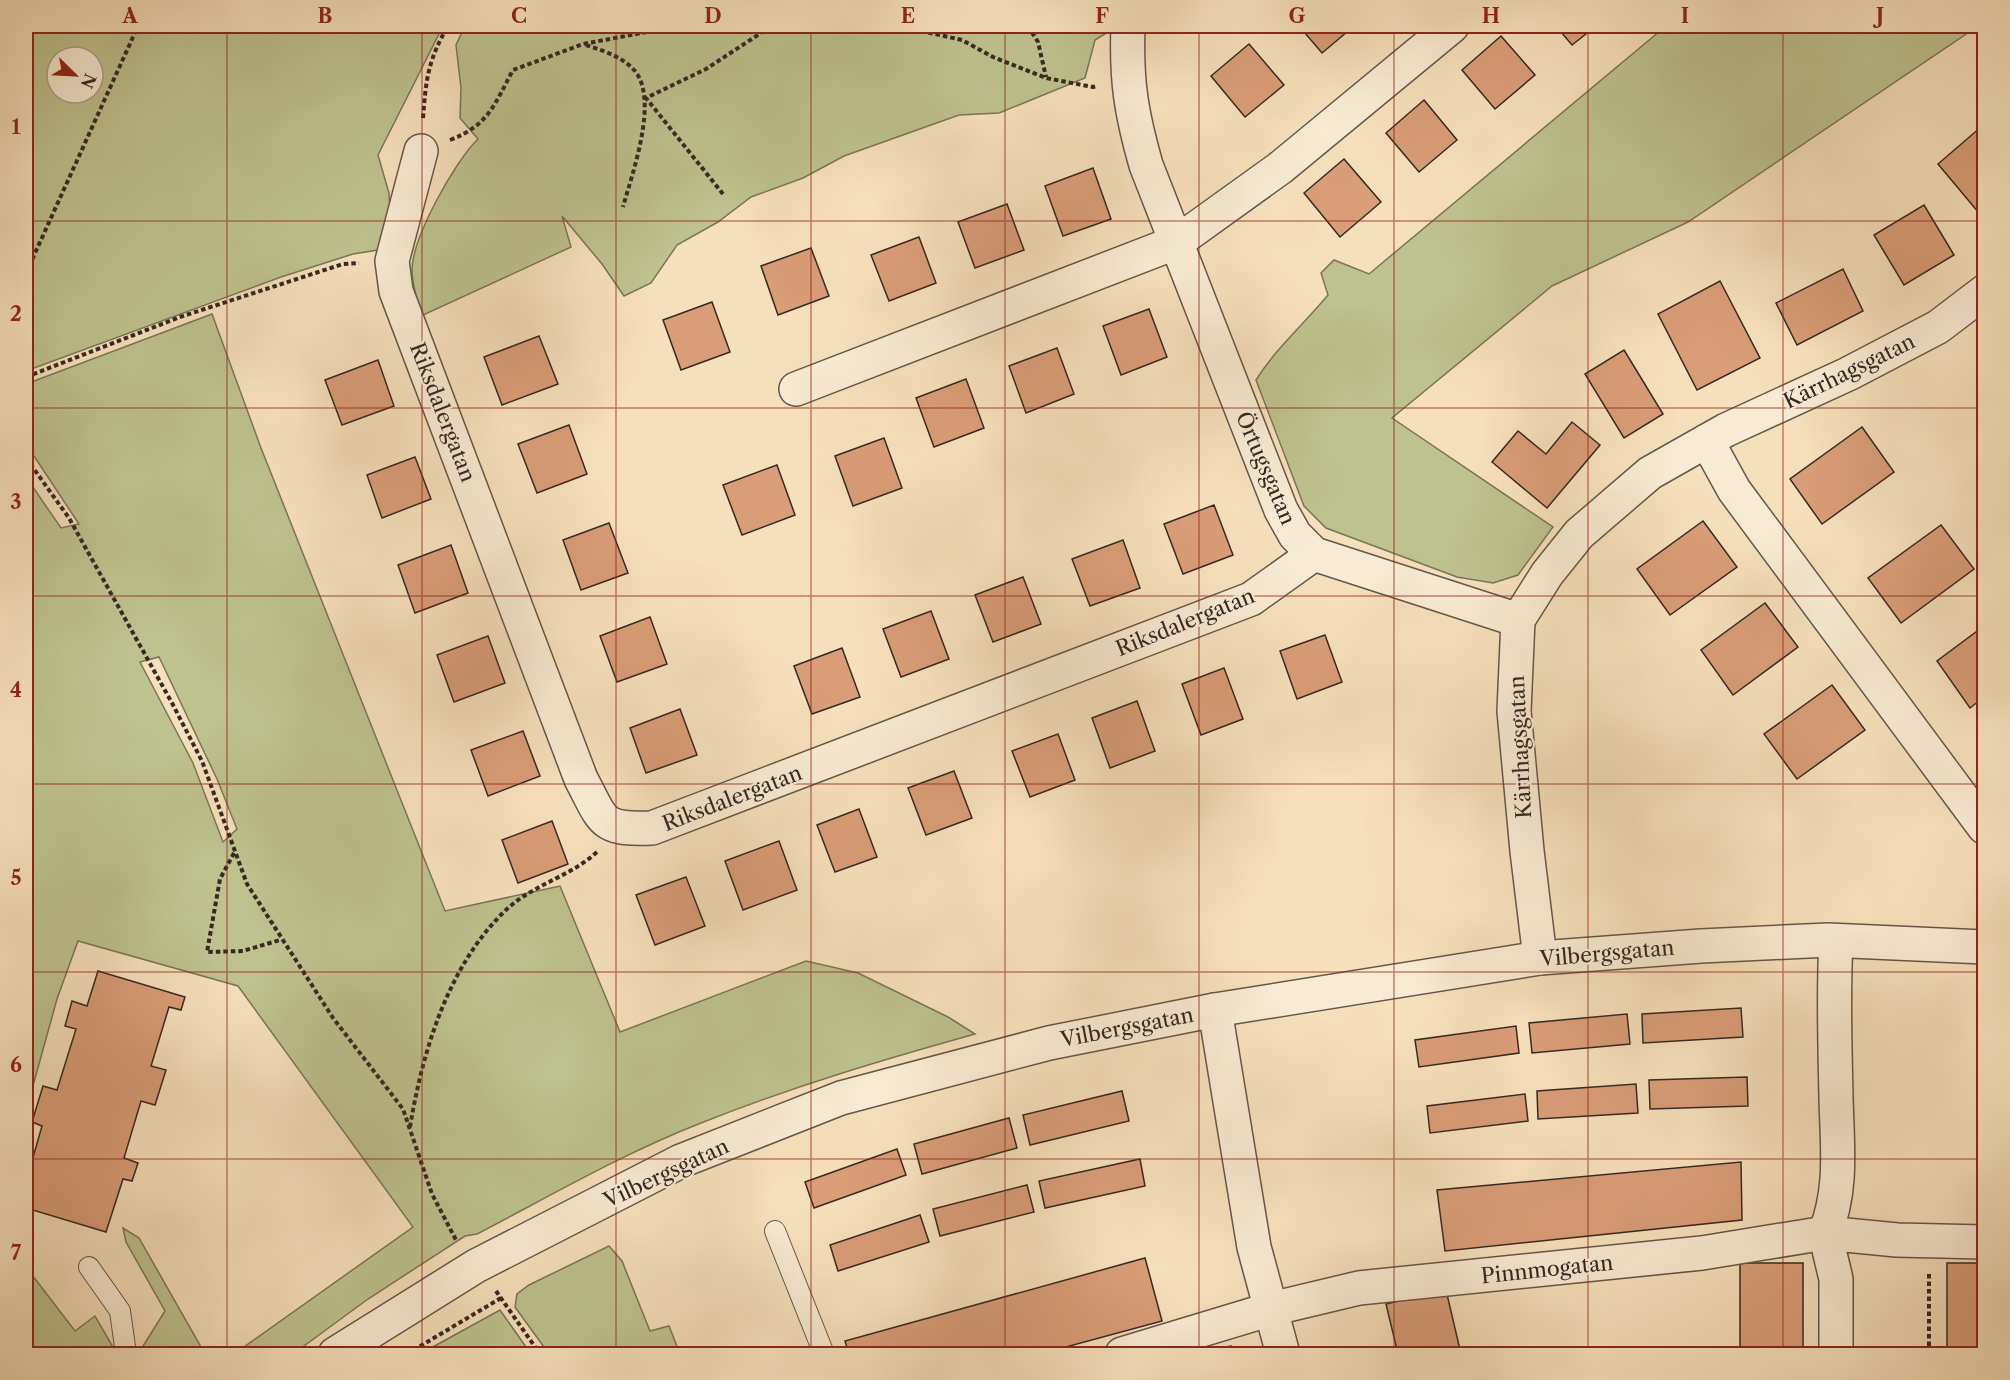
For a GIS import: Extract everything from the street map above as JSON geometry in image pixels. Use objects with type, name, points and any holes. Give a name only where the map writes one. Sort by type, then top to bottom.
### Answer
[{"type":"street","name":"Örtugsgatan","points":[[1128,26],[1127,72],[1131,108],[1146,165],[1281,510],[1295,535],[1314,554],[1518,620]]},
{"type":"street","points":[[796,389],[1177,242],[1280,168],[1452,26]]},
{"type":"street","name":"Riksdalergatan","points":[[421,152],[392,261],[396,291],[581,779],[603,820],[622,829],[652,828],[1251,599],[1314,554]]},
{"type":"street","name":"Kärrhagsgatan","points":[[1540,958],[1514,711],[1518,620],[1547,574],[1579,534],[1650,472],[1707,441],[1938,327],[1984,292]]},
{"type":"street","points":[[1707,441],[1734,490],[1984,827]]},
{"type":"street","points":[[1836,941],[1834,984],[1838,1169],[1835,1208],[1825,1233],[1836,1279],[1836,1354]]},
{"type":"street","name":"Vilbergsgatan","points":[[335,1354],[476,1266],[681,1161],[841,1098],[1049,1043],[1215,1010],[1540,958],[1701,946],[1836,941],[1984,947]]},
{"type":"street","points":[[1215,1010],[1254,1247],[1283,1354]]},
{"type":"street","name":"Pinnmogatan","points":[[1136,1353],[1271,1309],[1359,1288],[1702,1253],[1825,1233],[1984,1242]]},
{"type":"lane","points":[[775,1231],[825,1354]]},
{"type":"lane","points":[[89,1267],[120,1311],[126,1354]]},
{"type":"path","points":[[26,273],[138,26]]},
{"type":"path","points":[[448,26],[433,52],[428,72],[421,152],[472,132],[489,114],[513,70],[583,44],[647,32],[686,28],[781,26]]},
{"type":"path","points":[[899,26],[962,40],[993,57],[1046,78],[1093,87],[1127,72]]},
{"type":"path","points":[[1028,26],[1038,42],[1046,78]]},
{"type":"path","points":[[646,98],[706,69],[768,28]]},
{"type":"path","points":[[583,44],[612,54],[635,72],[646,98],[723,194]]},
{"type":"path","points":[[623,207],[643,126],[646,98]]},
{"type":"path","points":[[26,377],[180,317],[343,264],[392,261]]},
{"type":"path","points":[[26,458],[69,518],[172,703],[202,761],[247,884],[280,940],[333,1018],[403,1109],[432,1194],[457,1242]]},
{"type":"path","points":[[410,1128],[416,1090],[447,995],[468,956],[509,908],[548,882],[583,865],[622,829]]},
{"type":"path","points":[[234,852],[220,879],[207,952],[243,951],[280,940]]},
{"type":"path","points":[[1929,1240],[1929,1354]]},
{"type":"path","points":[[406,1354],[501,1298],[540,1354]]},
{"type":"green space","points":[[26,26],[443,26],[378,155],[389,193],[390,213],[378,250],[353,254],[281,277],[26,371]]},
{"type":"green space","points":[[465,26],[1118,26],[1095,40],[1085,78],[999,113],[959,115],[844,156],[803,178],[751,197],[718,222],[677,245],[651,283],[624,296],[602,264],[562,216],[571,247],[421,316],[412,270],[419,239],[447,182],[478,139],[460,118],[461,88],[456,45]]},
{"type":"green space","points":[[1666,26],[1978,26],[1688,222],[1552,286],[1392,418],[1553,527],[1518,575],[1493,583],[1457,577],[1326,528],[1304,506],[1256,380],[1281,347],[1328,295],[1321,273],[1334,260],[1369,274]]},
{"type":"green space","points":[[212,314],[261,448],[445,911],[560,886],[620,1032],[806,961],[858,973],[948,1017],[975,1034],[803,1086],[672,1135],[477,1234],[465,1236],[368,1299],[293,1354],[234,1354],[413,1227],[238,986],[78,941],[57,999],[26,1111],[26,477],[61,528],[79,524],[26,444],[26,384]],"holes":[[[159,657],[217,779],[237,829],[223,842],[193,763],[140,662]]]},
{"type":"green space","points":[[123,1228],[139,1238],[205,1354],[138,1354],[165,1311],[126,1242]]},
{"type":"green space","points":[[609,1246],[622,1261],[650,1331],[669,1326],[680,1354],[549,1354],[515,1307],[517,1294],[529,1285]]},
{"type":"green space","points":[[26,1267],[75,1331],[95,1316],[117,1354],[26,1354]]},
{"type":"green space","points":[[500,1310],[531,1354],[420,1354]]},
{"type":"building","points":[[1299,26],[1354,26],[1322,53]]},
{"type":"building","points":[[1556,26],[1596,26],[1572,45]]},
{"type":"building","points":[[1501,36],[1535,75],[1495,109],[1462,70]]},
{"type":"building","points":[[1249,44],[1284,85],[1245,117],[1211,76]]},
{"type":"building","points":[[1424,100],[1457,140],[1419,172],[1386,133]]},
{"type":"building","points":[[1981,127],[1984,131],[1984,219],[1938,164]]},
{"type":"building","points":[[1344,159],[1381,202],[1340,237],[1304,193]]},
{"type":"building","points":[[1093,168],[1111,219],[1063,236],[1045,186]]},
{"type":"building","points":[[1007,204],[1024,250],[975,268],[958,222]]},
{"type":"building","points":[[1924,205],[1954,255],[1904,285],[1874,235]]},
{"type":"building","points":[[919,237],[936,283],[889,301],[871,255]]},
{"type":"building","points":[[811,248],[829,296],[778,315],[761,266]]},
{"type":"building","points":[[1843,269],[1863,311],[1797,345],[1776,303]]},
{"type":"building","points":[[1720,281],[1760,358],[1697,390],[1658,314]]},
{"type":"building","points":[[712,302],[730,352],[681,370],[663,320]]},
{"type":"building","points":[[1149,309],[1167,357],[1121,375],[1103,326]]},
{"type":"building","points":[[539,336],[558,384],[502,405],[484,357]]},
{"type":"building","points":[[1057,348],[1074,394],[1026,413],[1009,366]]},
{"type":"building","points":[[1624,350],[1663,414],[1624,438],[1585,374]]},
{"type":"building","points":[[378,360],[394,406],[342,425],[325,380]]},
{"type":"building","points":[[966,379],[984,428],[934,447],[916,398]]},
{"type":"building","points":[[1572,422],[1600,445],[1547,508],[1492,462],[1518,431],[1546,454]]},
{"type":"building","points":[[569,425],[587,474],[537,493],[518,444]]},
{"type":"building","points":[[1862,427],[1894,472],[1822,524],[1790,479]]},
{"type":"building","points":[[884,438],[902,488],[853,506],[835,456]]},
{"type":"building","points":[[415,457],[431,499],[382,518],[367,475]]},
{"type":"building","points":[[777,465],[795,515],[742,535],[723,485]]},
{"type":"building","points":[[1214,505],[1233,555],[1183,574],[1164,524]]},
{"type":"building","points":[[1703,521],[1737,567],[1670,615],[1637,569]]},
{"type":"building","points":[[609,523],[628,573],[581,590],[563,540]]},
{"type":"building","points":[[1941,525],[1974,569],[1901,623],[1868,578]]},
{"type":"building","points":[[1123,540],[1140,588],[1090,606],[1072,559]]},
{"type":"building","points":[[451,545],[468,593],[415,613],[398,565]]},
{"type":"building","points":[[1023,577],[1041,624],[993,642],[975,595]]},
{"type":"building","points":[[1765,603],[1798,647],[1733,695],[1701,650]]},
{"type":"building","points":[[931,611],[949,659],[901,677],[883,629]]},
{"type":"building","points":[[650,617],[667,664],[617,682],[600,636]]},
{"type":"building","points":[[1984,626],[1984,697],[1970,708],[1937,661]]},
{"type":"building","points":[[1325,635],[1342,682],[1297,699],[1280,651]]},
{"type":"building","points":[[488,636],[505,683],[454,702],[437,655]]},
{"type":"building","points":[[842,648],[860,697],[812,714],[794,666]]},
{"type":"building","points":[[1224,668],[1243,719],[1201,735],[1182,684]]},
{"type":"building","points":[[1832,685],[1865,730],[1797,779],[1764,734]]},
{"type":"building","points":[[1137,701],[1155,751],[1110,768],[1092,718]]},
{"type":"building","points":[[680,709],[697,755],[646,773],[630,728]]},
{"type":"building","points":[[523,731],[540,776],[488,796],[471,750]]},
{"type":"building","points":[[1058,734],[1075,780],[1030,797],[1012,751]]},
{"type":"building","points":[[954,771],[972,818],[926,835],[908,788]]},
{"type":"building","points":[[859,809],[877,857],[835,872],[817,825]]},
{"type":"building","points":[[552,821],[568,864],[518,883],[502,840]]},
{"type":"building","points":[[779,841],[797,890],[743,910],[725,861]]},
{"type":"building","points":[[686,877],[705,926],[655,945],[636,895]]},
{"type":"building","points":[[98,971],[185,997],[181,1010],[169,1007],[151,1066],[166,1070],[155,1105],[141,1101],[124,1158],[138,1163],[132,1181],[123,1179],[106,1232],[26,1208],[26,1182],[42,1126],[32,1122],[43,1086],[57,1090],[76,1029],[65,1026],[72,1001],[87,1006]]},
{"type":"building","points":[[1741,1008],[1743,1037],[1643,1043],[1642,1014]]},
{"type":"building","points":[[1627,1014],[1630,1044],[1532,1053],[1529,1023]]},
{"type":"building","points":[[1516,1026],[1519,1053],[1419,1067],[1415,1040]]},
{"type":"building","points":[[1747,1077],[1748,1106],[1650,1109],[1649,1080]]},
{"type":"building","points":[[1636,1084],[1638,1113],[1538,1119],[1537,1091]]},
{"type":"building","points":[[1122,1091],[1129,1121],[1030,1145],[1023,1115]]},
{"type":"building","points":[[1525,1094],[1528,1121],[1430,1133],[1427,1106]]},
{"type":"building","points":[[1009,1118],[1017,1148],[922,1174],[914,1144]]},
{"type":"building","points":[[897,1149],[906,1175],[814,1208],[805,1182]]},
{"type":"building","points":[[1140,1159],[1145,1186],[1045,1208],[1039,1181]]},
{"type":"building","points":[[1741,1162],[1742,1220],[1445,1251],[1437,1190]]},
{"type":"building","points":[[1027,1185],[1034,1212],[940,1236],[933,1209]]},
{"type":"building","points":[[920,1215],[929,1242],[838,1271],[830,1245]]},
{"type":"building","points":[[1145,1258],[1162,1321],[1040,1354],[849,1354],[845,1341]]},
{"type":"building","points":[[1740,1263],[1803,1263],[1803,1354],[1740,1354]]},
{"type":"building","points":[[1947,1263],[1984,1263],[1984,1354],[1947,1354]]},
{"type":"building","points":[[1446,1290],[1461,1354],[1398,1354],[1386,1304]]},
{"type":"building","points":[[1231,1346],[1233,1354],[1185,1354]]}]
